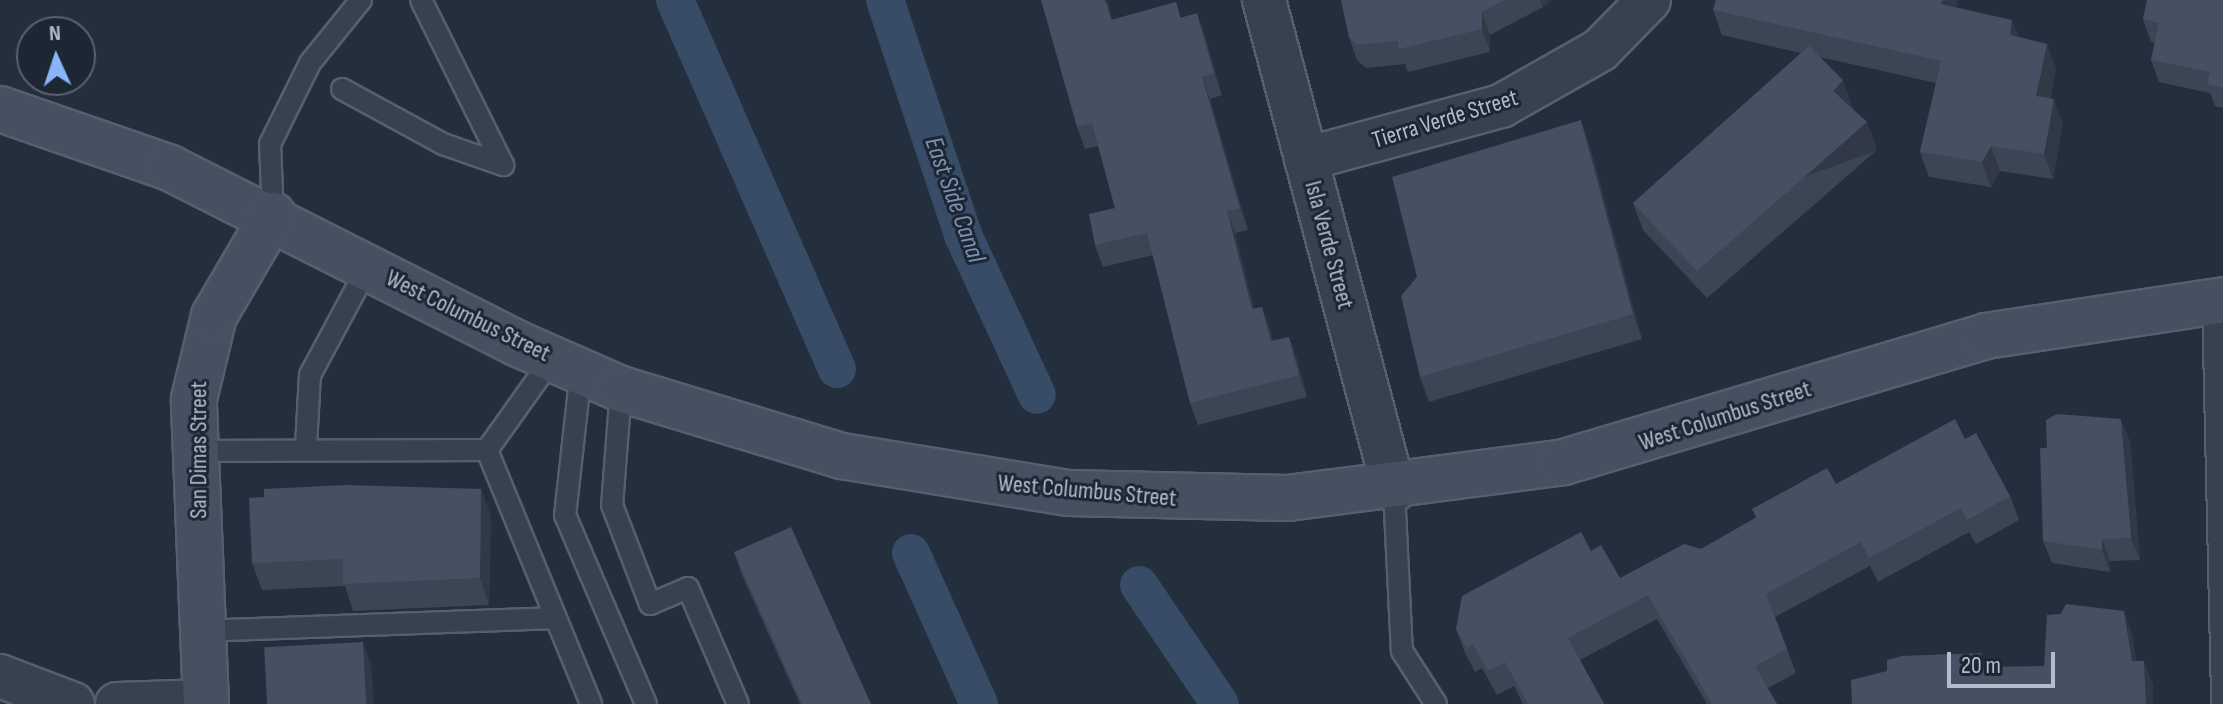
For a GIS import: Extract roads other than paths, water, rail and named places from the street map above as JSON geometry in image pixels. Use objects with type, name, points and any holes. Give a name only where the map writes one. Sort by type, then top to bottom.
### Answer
[{"type":"main road","name":"West Columbus Street","points":[[0,109],[170,168],[273,215],[368,267],[621,389],[828,453],[954,479],[1173,499],[1394,490],[1564,462],[1676,434],[1986,336],[2218,300]]},
{"type":"main road","name":"San Dimas Street","points":[[206,703],[194,399],[203,346],[273,215]]},
{"type":"street","name":"Isla Verde Street","points":[[1264,0],[1394,490]]},
{"type":"street","name":"Tierra Verde Street","points":[[1306,159],[1501,106],[1600,50],[1649,0]]},
{"type":"street","points":[[0,676],[73,704]]},
{"type":"street","points":[[117,704],[206,703]]},
{"type":"lane","points":[[273,215],[270,144],[310,63],[361,0]]},
{"type":"lane","points":[[342,89],[443,144],[503,165],[421,0]]},
{"type":"lane","points":[[306,446],[310,375],[368,267]]},
{"type":"lane","points":[[2218,300],[2222,704]]},
{"type":"lane","points":[[195,451],[306,446],[487,450],[566,365]]},
{"type":"lane","points":[[566,365],[565,515],[646,704]]},
{"type":"lane","points":[[621,389],[612,505],[650,604],[688,588],[738,704]]},
{"type":"lane","points":[[487,450],[591,704]]},
{"type":"lane","points":[[1394,490],[1402,651],[1436,704]]},
{"type":"lane","points":[[202,631],[555,618]]},
{"type":"waterway","points":[[675,0],[837,369]]},
{"type":"waterway","name":"East Side Canal","points":[[885,0],[963,235],[1037,395]]},
{"type":"waterway","points":[[911,553],[979,704]]},
{"type":"waterway","name":"East Side Canal","points":[[1139,585],[1220,704]]}]
